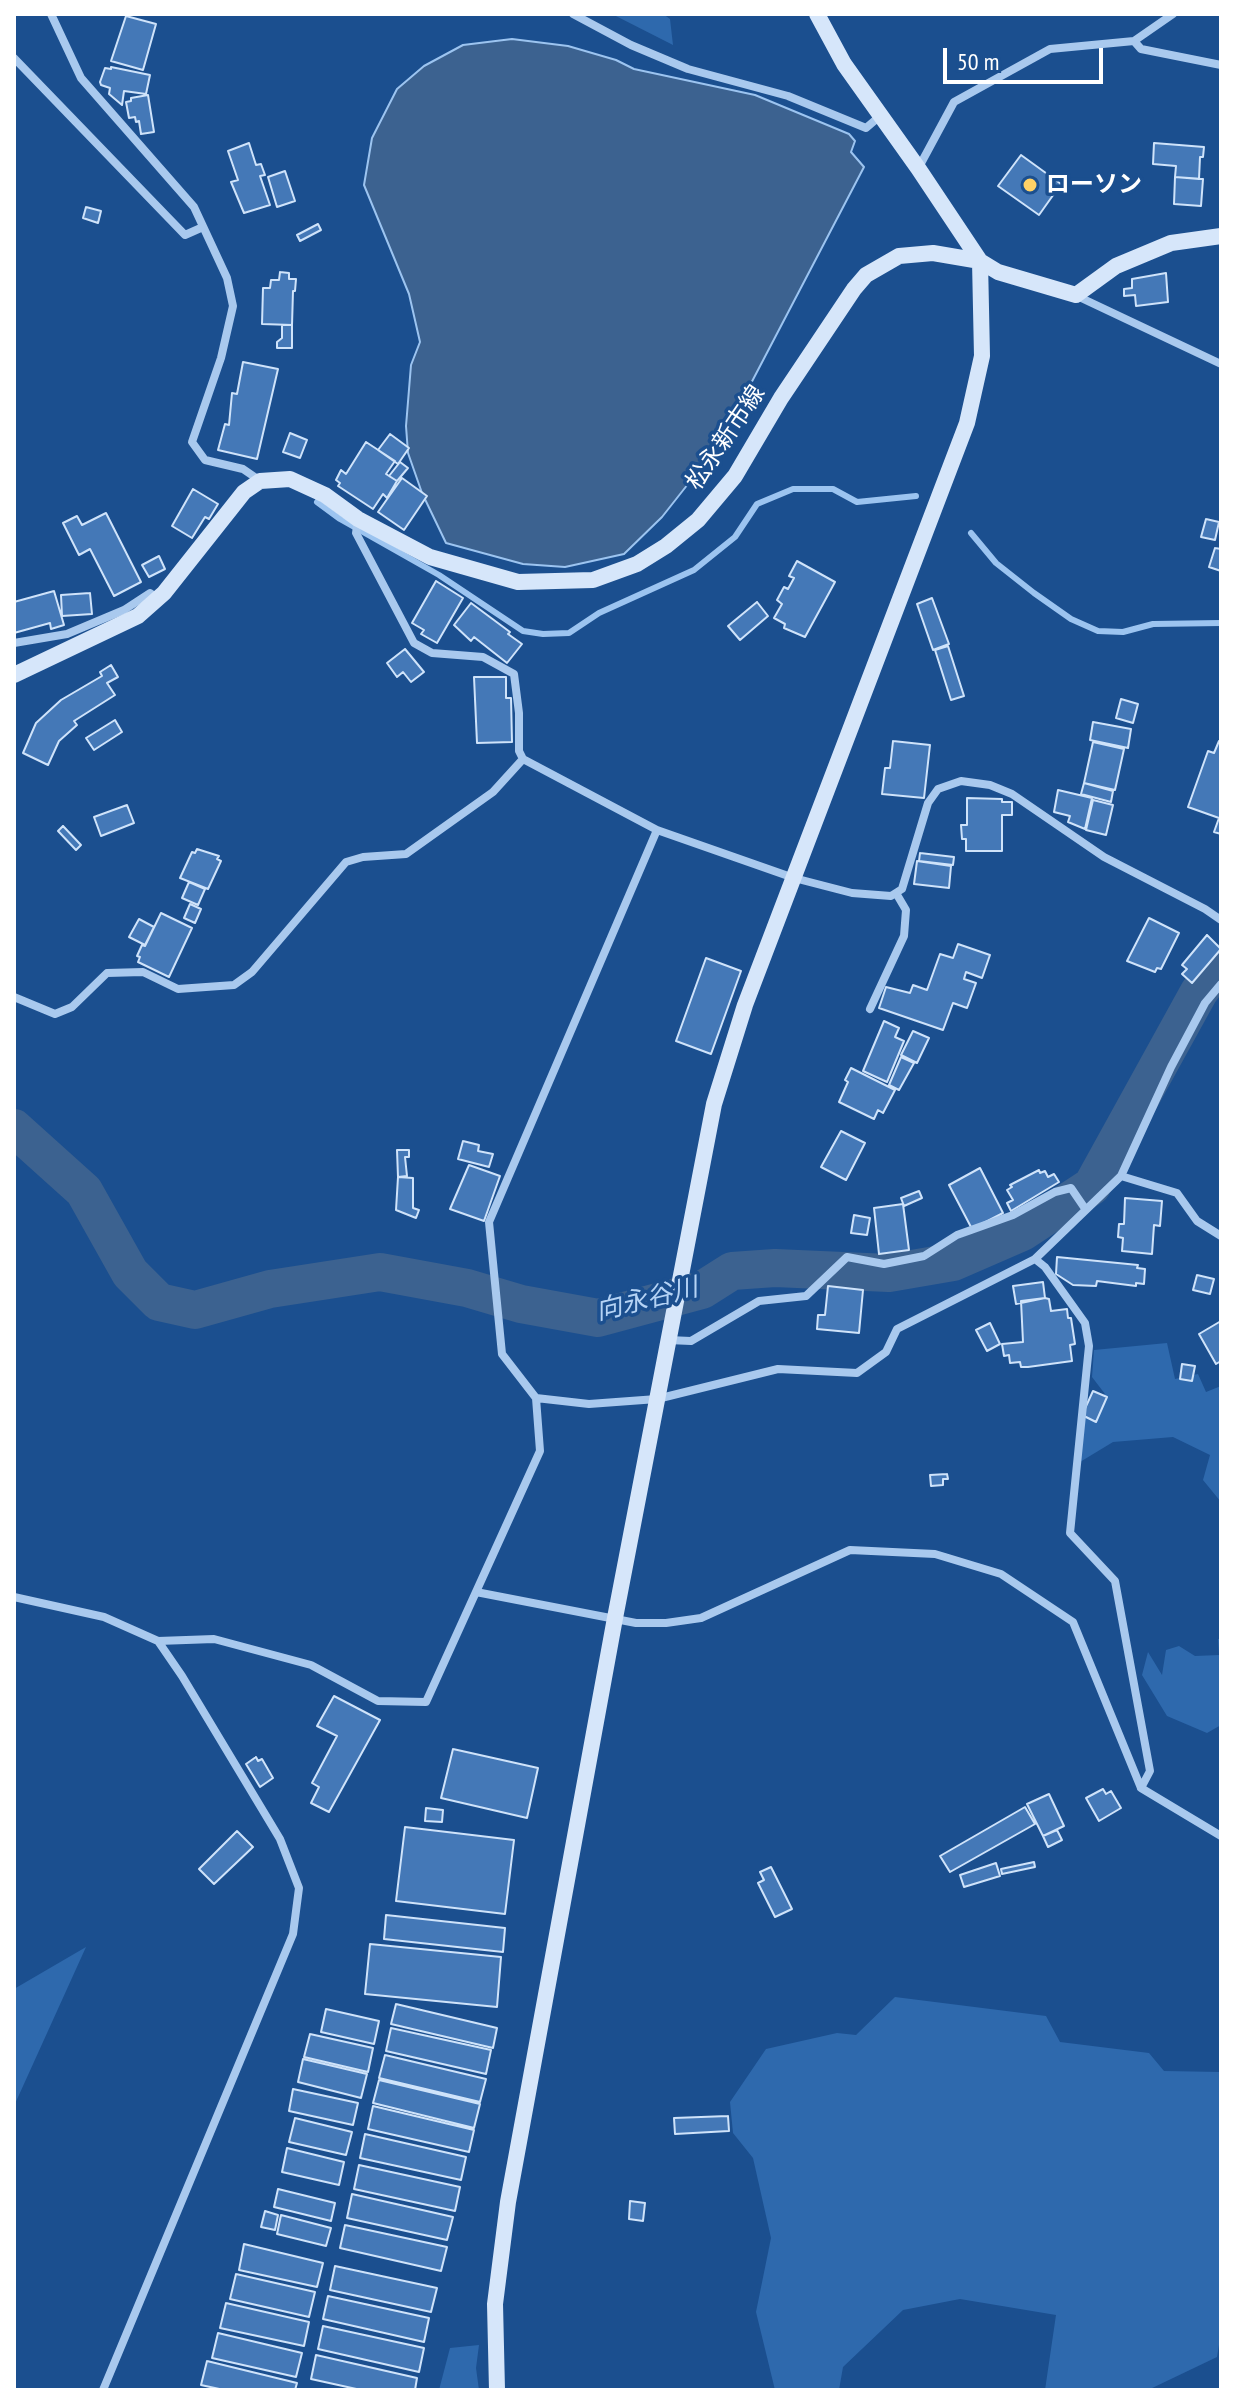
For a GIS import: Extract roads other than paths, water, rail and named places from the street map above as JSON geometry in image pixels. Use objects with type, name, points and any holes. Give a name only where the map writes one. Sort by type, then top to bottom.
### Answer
[{"type":"street","points":[[14,675],[138,616],[157,599],[244,492],[260,481],[243,469],[205,460],[192,442],[221,358],[233,306],[227,278],[194,207],[81,78],[51,14]]},
{"type":"street","points":[[573,14],[631,45],[688,69],[788,96],[866,128],[880,116]]},
{"type":"street","points":[[497,2390],[495,2304],[508,2202],[615,1618],[714,1104],[745,1005],[967,423],[982,356],[980,261],[844,64],[817,14]]},
{"type":"street","points":[[918,168],[954,102],[1050,49],[1134,41],[1173,14]]},
{"type":"street","points":[[1134,41],[1141,49],[1221,65]]},
{"type":"street","points":[[14,58],[185,235],[203,227]]},
{"type":"street","points":[[1221,236],[1171,243],[1116,266],[1076,295],[1221,364]]},
{"type":"street","name":"松永新市線","points":[[260,481],[290,479],[325,495],[358,519],[430,557],[518,582],[593,580],[637,564],[698,520],[735,476],[781,398],[866,275],[899,256],[933,253],[980,261],[998,272],[1076,295]]},
{"type":"street","points":[[358,519],[356,533],[414,643],[432,653],[483,657],[514,674],[519,713],[519,751],[523,759],[657,830],[794,878],[852,893],[891,896],[902,889],[928,803],[938,789],[961,781],[990,785],[1012,794],[1104,857],[1221,920]]},
{"type":"street","points":[[14,643],[67,634],[124,610],[150,593],[157,599]]},
{"type":"street","points":[[14,997],[55,1014],[72,1007],[107,973],[143,972],[178,989],[234,985],[252,972],[346,862],[363,857],[406,854],[493,792],[523,759]]},
{"type":"street","points":[[14,1597],[104,1617],[158,1641],[214,1639],[311,1665],[378,1701],[426,1702],[540,1451],[536,1398],[502,1354],[489,1222],[657,830]]},
{"type":"street","points":[[870,1009],[904,936],[906,910],[896,893]]},
{"type":"street","points":[[536,1398],[589,1404],[657,1399],[778,1369],[857,1373],[886,1352],[897,1329],[1035,1259],[1121,1176],[1185,1041],[1205,1003],[1221,984]]},
{"type":"street","points":[[1121,1176],[1177,1193],[1197,1221],[1221,1236]]},
{"type":"street","points":[[668,1336],[691,1341],[759,1301],[806,1296],[847,1257],[884,1264],[924,1256],[957,1235],[1013,1215],[1055,1192],[1071,1188],[1086,1210]]},
{"type":"street","points":[[1035,1259],[1045,1267],[1085,1323],[1089,1346],[1070,1533],[1115,1581],[1150,1771],[1141,1788]]},
{"type":"street","points":[[476,1592],[636,1623],[666,1623],[701,1618],[850,1550],[935,1554],[1001,1574],[1073,1622],[1141,1788],[1221,1836]]},
{"type":"street","points":[[103,2390],[293,1934],[299,1888],[280,1839],[158,1641]]},
{"type":"waterway","points":[[317,502],[340,519],[439,575],[523,631],[543,634],[569,633],[599,613],[694,570],[735,537],[757,504],[793,489],[833,489],[857,502],[916,496]]},
{"type":"waterway","points":[[971,533],[996,563],[1034,593],[1071,619],[1098,631],[1123,632],[1153,624],[1221,623]]},
{"type":"waterway","name":"向永谷川","points":[[14,1128],[84,1191],[130,1273],[159,1302],[195,1310],[270,1289],[380,1272],[598,1318],[702,1290],[732,1271],[775,1268],[889,1273],[953,1262],[1022,1232],[1092,1186],[1199,992],[1221,963]]},
{"type":"place","name":"ローソン","points":[[1030,185]]}]
